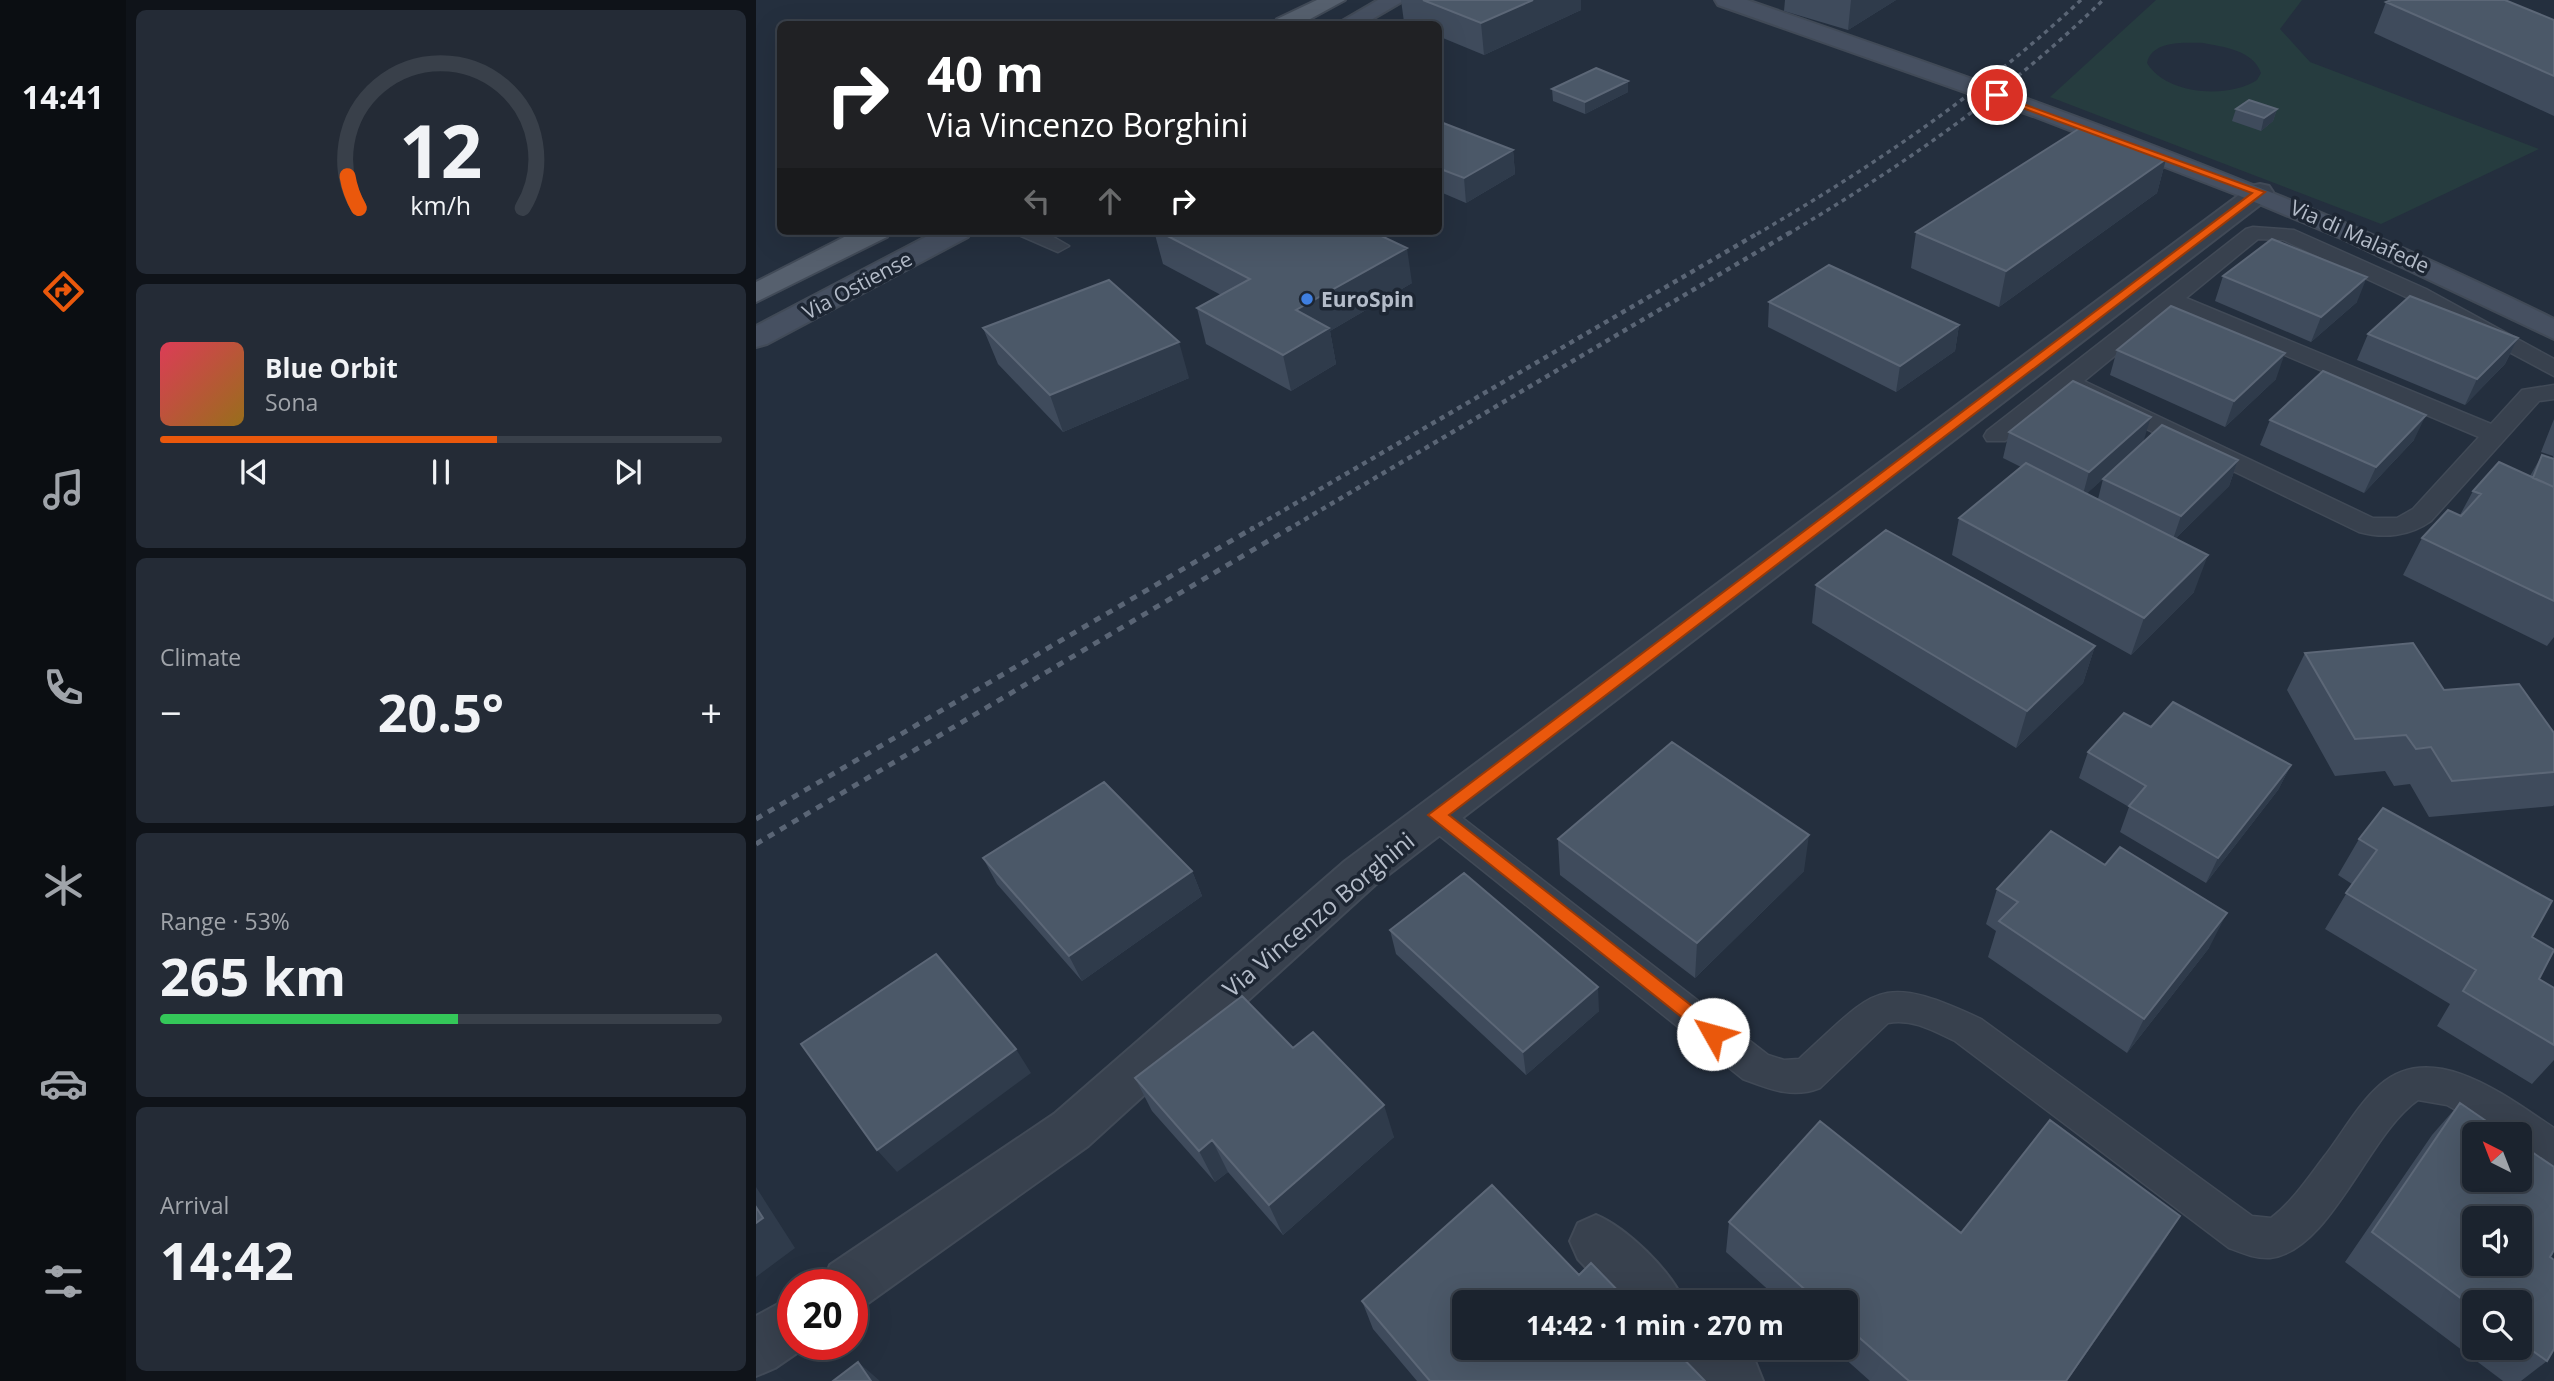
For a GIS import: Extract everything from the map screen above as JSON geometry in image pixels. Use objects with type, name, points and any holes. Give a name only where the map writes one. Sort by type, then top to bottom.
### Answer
[{"type":"main road","points":[[1291,21],[1334,0]]},
{"type":"main road","points":[[756,293],[869,235]]},
{"type":"street","points":[[1354,21],[1394,0]]},
{"type":"street","name":"Via di Malafede","points":[[1726,0],[2129,142],[2260,192],[2406,256],[2554,330]]},
{"type":"street","name":"Via Vincenzo Borghini","points":[[868,1271],[1071,1130],[1360,873],[2260,192]]},
{"type":"street","name":"Via Ostiense","points":[[756,338],[950,235]]},
{"type":"street","points":[[1596,1241],[1645,1290]]},
{"type":"street","points":[[756,1349],[777,1334]]},
{"type":"street","points":[[1714,1360],[1735,1381]]},
{"type":"lane","points":[[1996,436],[2068,382],[2253,233],[2287,234],[2418,294],[2554,369]]},
{"type":"lane","points":[[1035,235],[1058,246]]},
{"type":"lane","points":[[2170,299],[2495,435]]},
{"type":"lane","points":[[2068,382],[2368,526],[2391,528],[2409,525],[2422,515],[2531,396],[2554,392]]},
{"type":"lane","points":[[1436,815],[1756,1067],[1784,1077],[1807,1076],[1877,1009],[1899,1004],[1933,1012],[1968,1030],[2243,1234],[2262,1239],[2281,1235],[2301,1215],[2386,1103],[2403,1088],[2422,1083],[2441,1085],[2473,1100],[2554,1149]]},
{"type":"green space","points":[[2156,0],[2302,0],[2280,29],[2310,62],[2539,149],[2381,224],[2050,97]],"holes":[[[2203,43],[2245,54],[2252,59],[2261,73],[2257,80],[2230,90],[2198,91],[2168,82],[2156,74],[2147,63],[2155,50],[2170,44]]]},
{"type":"building","points":[[1423,0],[1533,0],[1481,23]]},
{"type":"building","points":[[2505,0],[2554,20],[2554,76],[2386,2]]},
{"type":"building","points":[[1596,68],[1628,81],[1585,102],[1552,89]]},
{"type":"building","points":[[2249,100],[2277,109],[2264,118],[2236,109]]},
{"type":"building","points":[[1442,123],[1513,150],[1464,178],[1442,170]]},
{"type":"building","points":[[2080,128],[2166,159],[2006,271],[1916,232]]},
{"type":"building","points":[[1166,235],[1379,235],[1407,248],[1296,310],[1329,328],[1283,355],[1197,308],[1250,279]]},
{"type":"building","points":[[2272,239],[2367,277],[2321,317],[2223,276]]},
{"type":"building","points":[[1829,265],[1959,325],[1900,366],[1769,302]]},
{"type":"building","points":[[1109,280],[1179,342],[1050,395],[983,328]]},
{"type":"building","points":[[2410,296],[2518,338],[2477,379],[2368,334]]},
{"type":"building","points":[[2171,306],[2285,353],[2234,401],[2117,350]]},
{"type":"building","points":[[2323,371],[2426,415],[2376,467],[2270,420]]},
{"type":"building","points":[[2073,381],[2151,417],[2089,472],[2009,432]]},
{"type":"building","points":[[2162,425],[2238,460],[2181,516],[2103,479]]},
{"type":"building","points":[[2542,455],[2554,459],[2554,487],[2533,478]]},
{"type":"building","points":[[2499,462],[2554,487],[2554,601],[2422,538],[2448,510],[2461,516],[2481,494],[2473,491]]},
{"type":"building","points":[[2026,463],[2208,555],[2144,618],[1959,518]]},
{"type":"building","points":[[1886,530],[2095,646],[2027,711],[1816,585]]},
{"type":"building","points":[[2413,643],[2444,690],[2519,684],[2554,733],[2554,772],[2452,781],[2431,747],[2416,749],[2406,735],[2355,739],[2305,653]]},
{"type":"building","points":[[2173,702],[2291,765],[2218,858],[2129,806],[2146,786],[2088,752],[2124,713],[2151,727]]},
{"type":"building","points":[[1672,742],[1809,835],[1697,943],[1558,839]]},
{"type":"building","points":[[1104,782],[1192,871],[1069,956],[983,858]]},
{"type":"building","points":[[2383,808],[2552,901],[2532,937],[2554,950],[2539,979],[2554,988],[2554,1045],[2463,991],[2476,970],[2346,893],[2377,850],[2359,839]]},
{"type":"building","points":[[2051,831],[2105,865],[2120,847],[2227,913],[2144,1019],[1999,921],[2018,902],[1997,889]]},
{"type":"building","points":[[1464,873],[1598,987],[1523,1052],[1390,930]]},
{"type":"building","points":[[936,954],[1016,1049],[877,1150],[801,1044]]},
{"type":"building","points":[[1242,996],[1293,1048],[1313,1032],[1384,1105],[1269,1205],[1212,1140],[1199,1151],[1135,1078]]},
{"type":"building","points":[[2460,1103],[2488,1122],[2462,1122],[2462,1192],[2532,1192],[2532,1152],[2554,1167],[2554,1250],[2550,1257],[2554,1260],[2554,1349],[2547,1361],[2532,1350],[2532,1290],[2462,1290],[2462,1299],[2372,1232]]},
{"type":"building","points":[[2050,1120],[2180,1216],[2066,1381],[1909,1381],[1858,1336],[1858,1290],[1806,1290],[1729,1222],[1820,1121],[1961,1233]]},
{"type":"building","points":[[1492,1185],[1579,1275],[1591,1263],[1617,1290],[1452,1290],[1452,1360],[1685,1360],[1705,1381],[1430,1381],[1362,1301]]},
{"type":"building","points":[[756,1207],[763,1218],[756,1223]]},
{"type":"building","points":[[858,1362],[871,1381],[833,1381]]},
{"type":"railway","points":[[1757,234],[1884,155],[1966,97],[2044,34],[2081,0]]},
{"type":"railway","points":[[1788,234],[1872,182],[1953,126],[2030,66],[2103,0]]},
{"type":"railway","points":[[1250,530],[1760,232]]},
{"type":"railway","points":[[1287,530],[1791,232]]},
{"type":"railway","points":[[756,819],[1253,528]]},
{"type":"railway","points":[[756,844],[1290,528]]},
{"type":"place","name":"EuroSpin","points":[[1307,299]]},
{"type":"route","points":[[1713,1034],[1436,815],[2260,192],[2139,145],[1997,95]]}]
